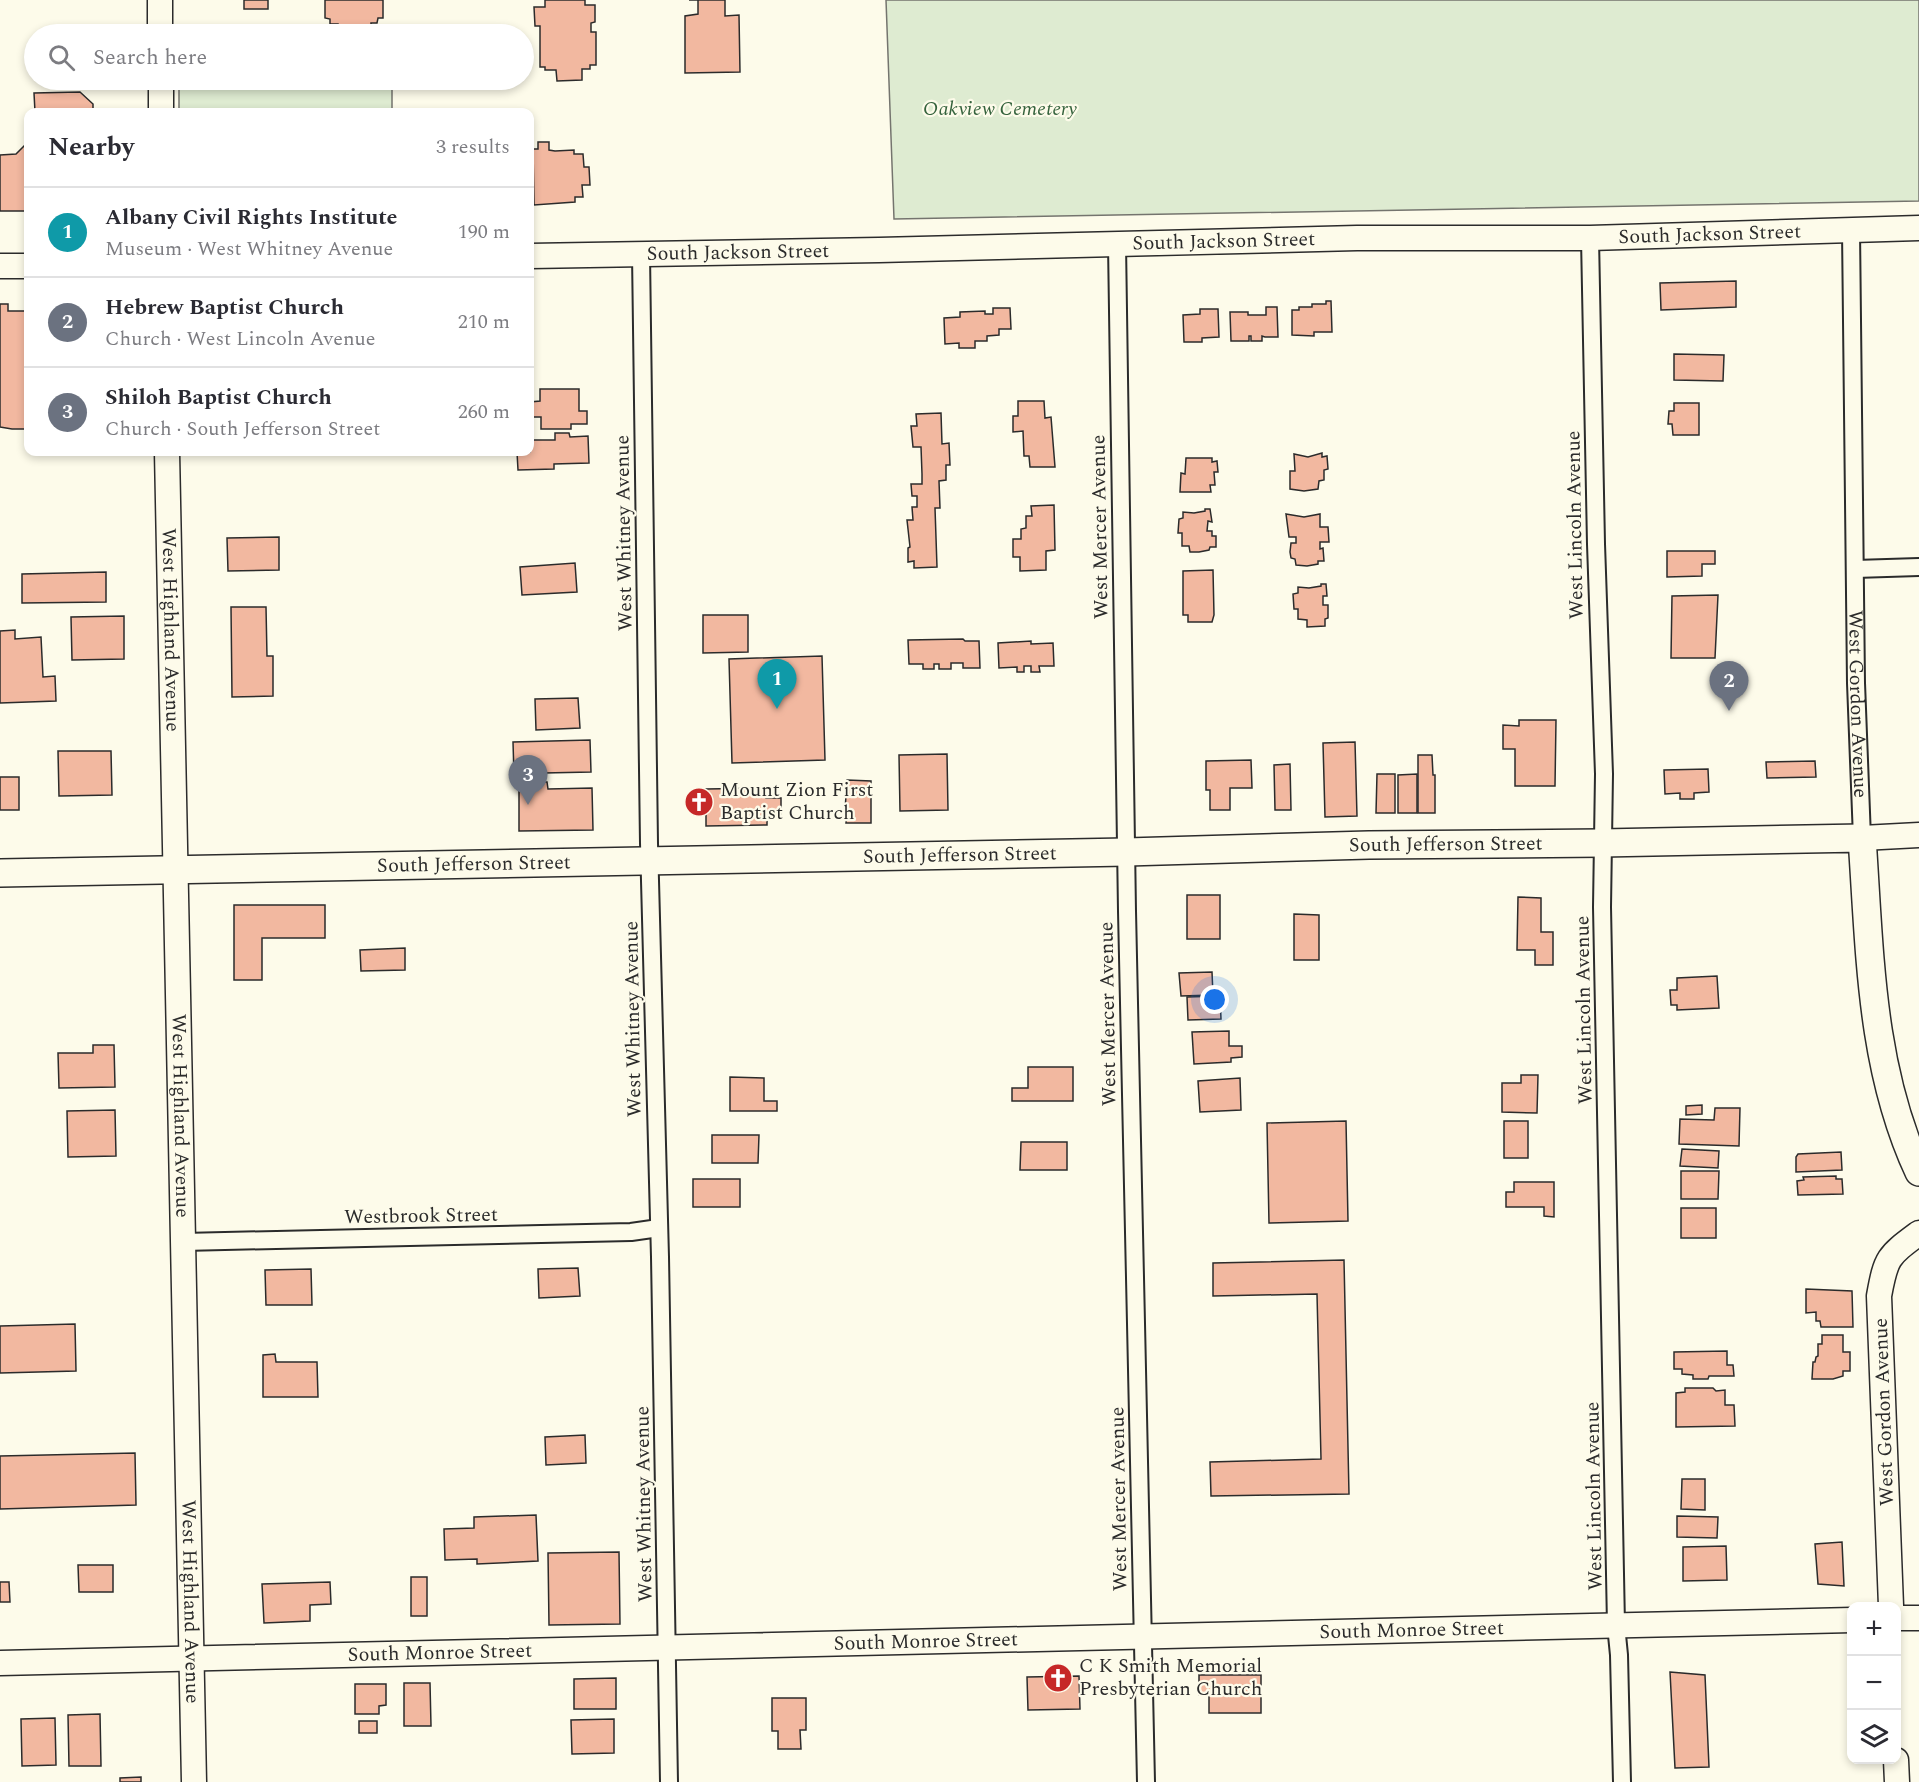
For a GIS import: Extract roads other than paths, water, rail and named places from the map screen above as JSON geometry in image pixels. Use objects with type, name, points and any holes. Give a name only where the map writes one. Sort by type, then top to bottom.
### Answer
[{"type":"main road","name":"South Jefferson Street","points":[[0,873],[1126,852],[1369,845],[1862,838]]},
{"type":"main road","name":"West Gordon Avenue","points":[[1862,838],[1872,987],[1879,1045],[1894,1104],[1919,1172]]},
{"type":"street","points":[[160,0],[160,24]]},
{"type":"street","points":[[160,90],[161,108]]},
{"type":"street","name":"South Jackson Street","points":[[534,256],[1357,238],[1590,238],[1919,228]]},
{"type":"street","name":"West Gordon Avenue","points":[[1851,230],[1856,683],[1862,838]]},
{"type":"street","name":"West Lincoln Avenue","points":[[1590,238],[1596,544],[1604,774],[1602,843],[1616,1625],[1619,1655],[1622,1782]]},
{"type":"street","name":"West Mercer Avenue","points":[[1116,244],[1126,852],[1146,1782]]},
{"type":"street","name":"West Whitney Avenue","points":[[641,254],[669,1782]]},
{"type":"street","points":[[0,266],[24,266]]},
{"type":"street","name":"West Highland Avenue","points":[[167,456],[194,1782]]},
{"type":"street","points":[[1855,569],[1919,567]]},
{"type":"street","name":"South Jefferson Street","points":[[1862,838],[1919,835]]},
{"type":"street","name":"Westbrook Street","points":[[183,1242],[631,1232],[659,1228]]},
{"type":"street","name":"West Gordon Avenue","points":[[1891,1602],[1879,1296],[1884,1270],[1892,1253],[1919,1233]]},
{"type":"street","points":[[1901,1618],[1919,1618]]},
{"type":"street","name":"South Monroe Street","points":[[0,1663],[1847,1620]]},
{"type":"street","points":[[1896,1764],[1897,1782]]},
{"type":"place","name":"Albany Civil Rights Institute","points":[[777,709]]},
{"type":"place","name":"Hebrew Baptist Church","points":[[1729,711]]},
{"type":"place","name":"Mount Zion First Baptist Church","points":[[699,802]]},
{"type":"place","name":"Shiloh Baptist Church","points":[[528,805]]},
{"type":"place","name":"C K Smith Memorial Presbyterian Church","points":[[1058,1678]]},
{"type":"park label","name":"Oakview Cemetery","points":[[1000,109]]}]
